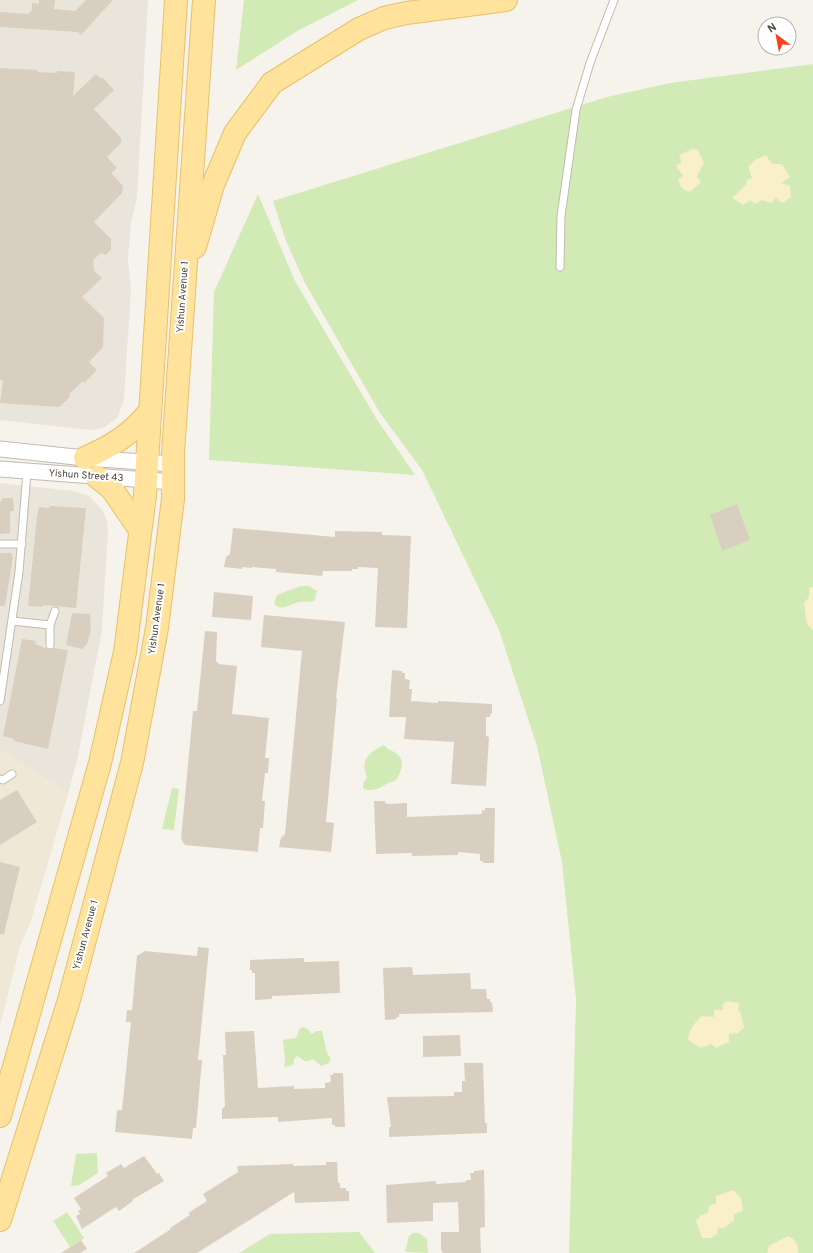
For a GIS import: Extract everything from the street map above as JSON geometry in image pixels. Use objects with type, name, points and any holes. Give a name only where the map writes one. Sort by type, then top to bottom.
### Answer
[{"type":"main road","points":[[0,1116],[100,763],[125,652],[146,472],[176,0]]},
{"type":"main road","name":"Yishun Avenue 1","points":[[0,1220],[69,1000],[132,763],[157,628],[173,498],[173,473],[185,275],[204,0]]},
{"type":"main road","points":[[185,275],[201,230],[213,185],[235,133],[272,83],[359,29],[384,18],[406,13],[506,0]]},
{"type":"main road","points":[[85,458],[110,447],[124,437],[136,428],[150,411]]},
{"type":"main road","points":[[97,477],[112,489],[140,530]]},
{"type":"street","name":"Yishun Street 43","points":[[0,449],[85,458],[146,472]]},
{"type":"street","name":"Yishun Street 43","points":[[0,469],[97,477],[146,472],[173,473]]},
{"type":"lane","points":[[560,267],[561,216],[576,110],[590,63],[614,0]]},
{"type":"lane","points":[[0,701],[22,544],[27,472]]},
{"type":"lane","points":[[0,544],[22,544]]},
{"type":"lane","points":[[50,645],[50,625],[55,611]]},
{"type":"lane","points":[[12,620],[50,625]]},
{"type":"lane","points":[[0,779],[3,780],[12,774]]},
{"type":"shaded area","points":[[0,0],[148,0],[137,198],[131,222],[128,260],[131,289],[124,399],[118,417],[103,428],[90,430],[0,420]]},
{"type":"shaded area","points":[[0,483],[74,491],[89,496],[103,511],[107,521],[108,531],[102,630],[77,761],[68,794],[0,749]]},
{"type":"shaded area","points":[[0,749],[68,794],[30,924],[20,946],[0,1026]]},
{"type":"green space","points":[[244,0],[358,0],[299,30],[236,70]]},
{"type":"green space","points":[[813,64],[813,1253],[569,1253],[576,999],[562,862],[537,746],[499,630],[422,470],[380,413],[305,283],[286,241],[273,201],[607,97],[670,83]]},
{"type":"green space","points":[[258,194],[295,281],[376,418],[415,475],[209,460],[214,292]]},
{"type":"green space","points":[[301,586],[309,586],[318,592],[316,593],[315,600],[309,602],[299,602],[286,607],[280,607],[274,604],[277,595]]},
{"type":"green space","points":[[384,745],[400,757],[402,760],[402,768],[395,781],[372,790],[367,790],[363,788],[363,784],[367,777],[364,766],[365,761],[370,754]]},
{"type":"green space","points":[[172,788],[179,789],[174,830],[162,829]]},
{"type":"green space","points":[[302,1027],[306,1028],[312,1034],[316,1031],[322,1031],[327,1053],[331,1059],[329,1063],[321,1066],[313,1059],[305,1061],[297,1056],[294,1059],[293,1065],[287,1067],[284,1066],[285,1059],[283,1040],[296,1038]]},
{"type":"green space","points":[[97,1153],[98,1173],[79,1185],[71,1186],[76,1154]]},
{"type":"green space","points":[[67,1212],[84,1238],[70,1247],[53,1221]]},
{"type":"green space","points":[[359,1232],[375,1253],[239,1253],[270,1234]]},
{"type":"green space","points":[[413,1233],[419,1233],[427,1239],[428,1253],[405,1252],[409,1236]]},
{"type":"sand","points":[[692,149],[698,150],[704,163],[697,176],[701,182],[690,192],[681,186],[678,179],[683,176],[676,166],[682,162],[679,155]]},
{"type":"sand","points":[[766,155],[772,164],[782,164],[790,177],[781,183],[790,186],[791,197],[782,203],[776,198],[771,203],[762,200],[755,204],[750,200],[743,205],[732,198],[746,185],[747,180],[752,178],[748,167],[755,160]]},
{"type":"sand","points":[[813,587],[813,630],[807,624],[804,603],[809,597],[809,588]]},
{"type":"sand","points":[[727,1001],[739,1003],[738,1010],[740,1011],[744,1027],[738,1033],[729,1034],[729,1042],[716,1048],[711,1044],[701,1048],[688,1040],[694,1024],[702,1016],[714,1017],[714,1010],[723,1010],[723,1004]]},
{"type":"sand","points":[[733,1190],[741,1198],[743,1211],[734,1214],[734,1220],[723,1229],[718,1227],[717,1234],[711,1238],[702,1238],[696,1221],[701,1215],[708,1213],[709,1206],[716,1203],[716,1196]]},
{"type":"sand","points":[[788,1236],[796,1243],[798,1253],[767,1253],[769,1246]]},
{"type":"building","points":[[39,0],[55,0],[54,9],[75,11],[86,0],[113,0],[81,35],[78,32],[0,27],[0,12],[29,14],[30,11],[32,11],[32,3],[39,4]]},
{"type":"building","points":[[0,68],[37,70],[37,72],[75,72],[73,96],[96,74],[101,79],[102,77],[114,90],[94,109],[121,138],[121,143],[107,157],[117,168],[111,173],[123,186],[122,193],[94,222],[111,239],[111,249],[106,255],[101,253],[93,260],[94,271],[102,278],[82,297],[104,318],[103,347],[89,362],[97,370],[84,383],[83,381],[69,394],[70,397],[59,407],[0,403],[3,380],[0,380]]},
{"type":"building","points":[[2,498],[13,498],[14,511],[11,511],[10,514],[10,533],[0,534],[0,501],[2,501]]},
{"type":"building","points":[[737,504],[750,540],[722,551],[710,515]]},
{"type":"building","points":[[50,506],[86,508],[76,608],[43,605],[43,607],[28,606],[37,516],[39,507],[49,508]]},
{"type":"building","points":[[233,528],[335,537],[335,531],[382,532],[382,535],[411,536],[407,628],[375,627],[378,568],[358,567],[358,569],[352,569],[352,571],[323,571],[322,576],[276,572],[276,569],[242,567],[242,569],[224,567],[226,557],[230,554]]},
{"type":"building","points":[[0,553],[11,553],[13,557],[5,606],[0,606]]},
{"type":"building","points":[[214,592],[253,596],[251,620],[212,617]]},
{"type":"building","points":[[72,613],[90,614],[91,630],[87,644],[82,649],[66,645]]},
{"type":"building","points":[[264,615],[345,622],[336,698],[326,822],[334,823],[331,852],[279,847],[281,838],[285,834],[302,651],[261,647]]},
{"type":"building","points":[[205,631],[217,632],[216,662],[218,662],[218,664],[237,666],[232,714],[269,718],[265,758],[269,758],[268,773],[265,773],[262,801],[265,801],[263,828],[260,828],[258,852],[185,845],[181,839],[193,711],[197,711]]},
{"type":"building","points":[[22,639],[36,641],[35,644],[50,650],[54,648],[68,650],[48,749],[14,741],[14,739],[3,736]]},
{"type":"building","points":[[392,670],[402,671],[402,673],[405,673],[405,679],[410,680],[409,689],[412,689],[411,701],[492,704],[492,714],[490,714],[490,717],[486,717],[486,736],[489,737],[486,786],[451,784],[454,742],[404,739],[406,717],[389,717]]},
{"type":"building","points":[[17,790],[37,822],[0,845],[0,800]]},
{"type":"building","points":[[374,801],[385,801],[385,803],[389,804],[407,803],[407,817],[482,814],[482,810],[485,811],[485,808],[495,808],[494,863],[483,863],[483,861],[480,861],[480,854],[458,852],[458,855],[412,856],[412,853],[376,854]]},
{"type":"building","points":[[0,862],[20,867],[4,934],[0,934]]},
{"type":"building","points":[[198,947],[209,948],[198,1060],[202,1060],[196,1128],[193,1128],[192,1139],[115,1132],[117,1110],[122,1110],[131,1022],[126,1022],[127,1010],[132,1010],[137,956],[145,951],[197,956]]},
{"type":"building","points":[[304,958],[304,962],[339,961],[340,993],[272,996],[272,999],[255,1000],[255,973],[252,973],[252,970],[250,970],[250,960]]},
{"type":"building","points":[[412,967],[413,975],[470,973],[471,989],[486,989],[487,999],[490,999],[490,1002],[492,1002],[493,1012],[399,1014],[399,1017],[396,1017],[396,1019],[385,1020],[383,968]]},
{"type":"building","points":[[254,1031],[258,1088],[294,1086],[294,1089],[325,1088],[325,1083],[331,1082],[330,1075],[333,1075],[333,1073],[343,1073],[345,1127],[335,1127],[335,1125],[332,1125],[332,1118],[278,1122],[278,1117],[222,1119],[222,1109],[225,1106],[223,1055],[226,1055],[225,1032]]},
{"type":"building","points":[[460,1035],[461,1056],[423,1057],[423,1036]]},
{"type":"building","points":[[464,1063],[483,1063],[485,1123],[487,1123],[487,1133],[389,1137],[389,1127],[391,1127],[387,1097],[454,1096],[454,1092],[462,1092],[462,1081],[465,1081]]},
{"type":"building","points":[[144,1156],[164,1181],[132,1200],[133,1201],[119,1211],[116,1207],[82,1229],[76,1216],[80,1214],[78,1211],[81,1209],[74,1198],[108,1176],[106,1173],[121,1164],[124,1168]]},
{"type":"building","points":[[326,1162],[337,1162],[338,1183],[340,1183],[340,1188],[346,1188],[346,1191],[349,1191],[349,1201],[295,1203],[294,1192],[197,1253],[134,1253],[171,1229],[170,1228],[190,1215],[188,1213],[207,1201],[203,1194],[238,1172],[237,1166],[293,1164],[293,1166],[326,1165]]},
{"type":"building","points":[[484,1170],[485,1227],[480,1228],[481,1253],[443,1253],[441,1250],[441,1232],[459,1232],[458,1202],[433,1203],[433,1221],[387,1223],[386,1185],[436,1181],[436,1184],[466,1182],[466,1180],[471,1180],[470,1173]]},
{"type":"building","points":[[81,1240],[87,1249],[80,1253],[61,1253]]}]
